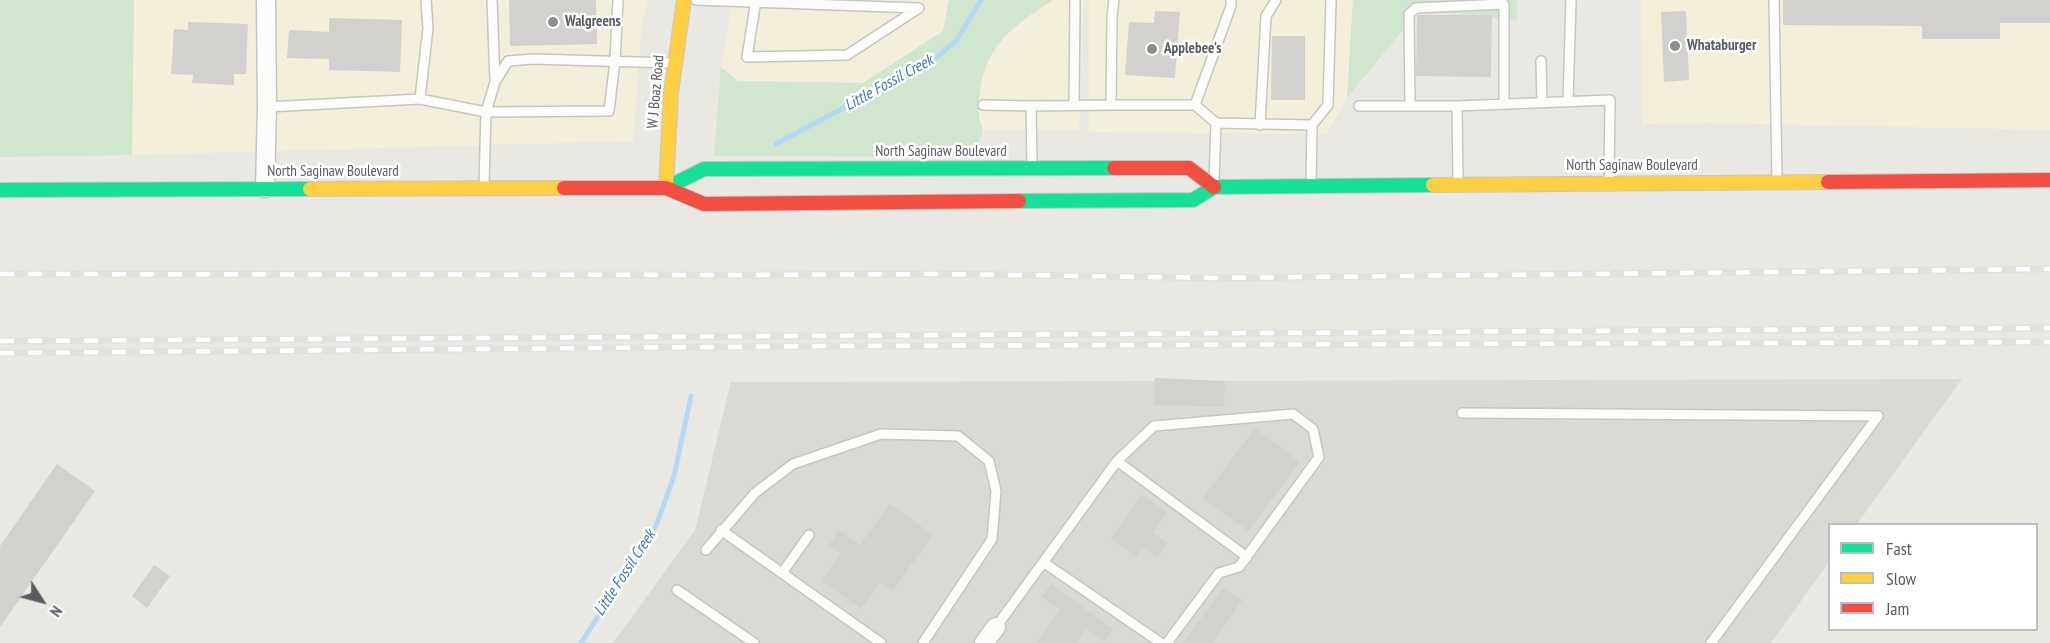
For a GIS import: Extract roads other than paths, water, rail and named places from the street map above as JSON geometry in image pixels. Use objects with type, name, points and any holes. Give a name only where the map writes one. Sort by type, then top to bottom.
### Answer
[{"type":"main road","name":"W J Boaz Road","points":[[666,188],[675,63],[684,0]]},
{"type":"main road","name":"North Saginaw Boulevard","points":[[666,188],[704,169],[1032,168],[1189,168],[1214,187]]},
{"type":"main road","name":"North Saginaw Boulevard","points":[[0,190],[666,188],[704,204],[716,204],[1193,200],[1214,187],[1311,185],[2050,180]]},
{"type":"street","points":[[265,188],[266,0]]},
{"type":"street","points":[[984,643],[996,627]]},
{"type":"lane","points":[[420,99],[428,28],[426,0]]},
{"type":"lane","points":[[492,0],[495,82]]},
{"type":"lane","points":[[267,107],[420,99],[486,112],[609,111],[615,61],[618,0]]},
{"type":"lane","points":[[696,0],[756,2],[884,7],[919,8],[847,55],[747,57],[756,2]]},
{"type":"lane","points":[[1074,105],[1075,0]]},
{"type":"lane","points":[[1111,105],[1114,0]]},
{"type":"lane","points":[[1195,105],[1231,6],[1231,0]]},
{"type":"lane","points":[[1260,125],[1266,16],[1276,0]]},
{"type":"lane","points":[[1311,185],[1312,125],[1329,105],[1331,0]]},
{"type":"lane","points":[[1568,101],[1571,0]]},
{"type":"lane","points":[[1774,0],[1777,181]]},
{"type":"lane","points":[[1410,106],[1409,14],[1416,8],[1504,4],[1504,104]]},
{"type":"lane","points":[[484,189],[486,112],[495,82],[508,61],[533,59],[675,63]]},
{"type":"lane","points":[[1541,61],[1542,102]]},
{"type":"lane","points":[[1359,106],[1457,106],[1610,100],[1609,183]]},
{"type":"lane","points":[[983,105],[1195,105],[1216,123],[1312,125]]},
{"type":"lane","points":[[1031,106],[1032,168]]},
{"type":"lane","points":[[1457,106],[1458,184]]},
{"type":"lane","points":[[1214,187],[1216,123]]},
{"type":"lane","points":[[1462,413],[1878,416],[1711,643]]},
{"type":"lane","points":[[996,627],[1117,461],[1154,426],[1293,414],[1313,429],[1319,457],[1239,567],[1219,573],[1167,643]]},
{"type":"lane","points":[[706,550],[755,493],[793,464],[881,434],[958,436],[988,461],[996,491],[992,539],[923,643]]},
{"type":"lane","points":[[1117,461],[1246,557]]},
{"type":"lane","points":[[721,530],[881,643]]},
{"type":"lane","points":[[782,573],[809,535]]},
{"type":"lane","points":[[1043,562],[1161,643]]},
{"type":"lane","points":[[676,591],[754,643]]},
{"type":"waterway","name":"Little Fossil Creek","points":[[776,144],[933,60],[956,41],[981,0]]},
{"type":"waterway","name":"Little Fossil Creek","points":[[581,643],[656,526],[674,476],[691,396]]},
{"type":"railway","points":[[0,274],[943,274],[1220,278],[2050,269]]},
{"type":"railway","points":[[0,341],[2050,328]]},
{"type":"railway","points":[[0,353],[837,346],[2050,342]]},
{"type":"place","name":"Walgreens","points":[[553,22]]},
{"type":"place","name":"Whataburger","points":[[1675,46]]},
{"type":"place","name":"Applebee's","points":[[1152,49]]}]
